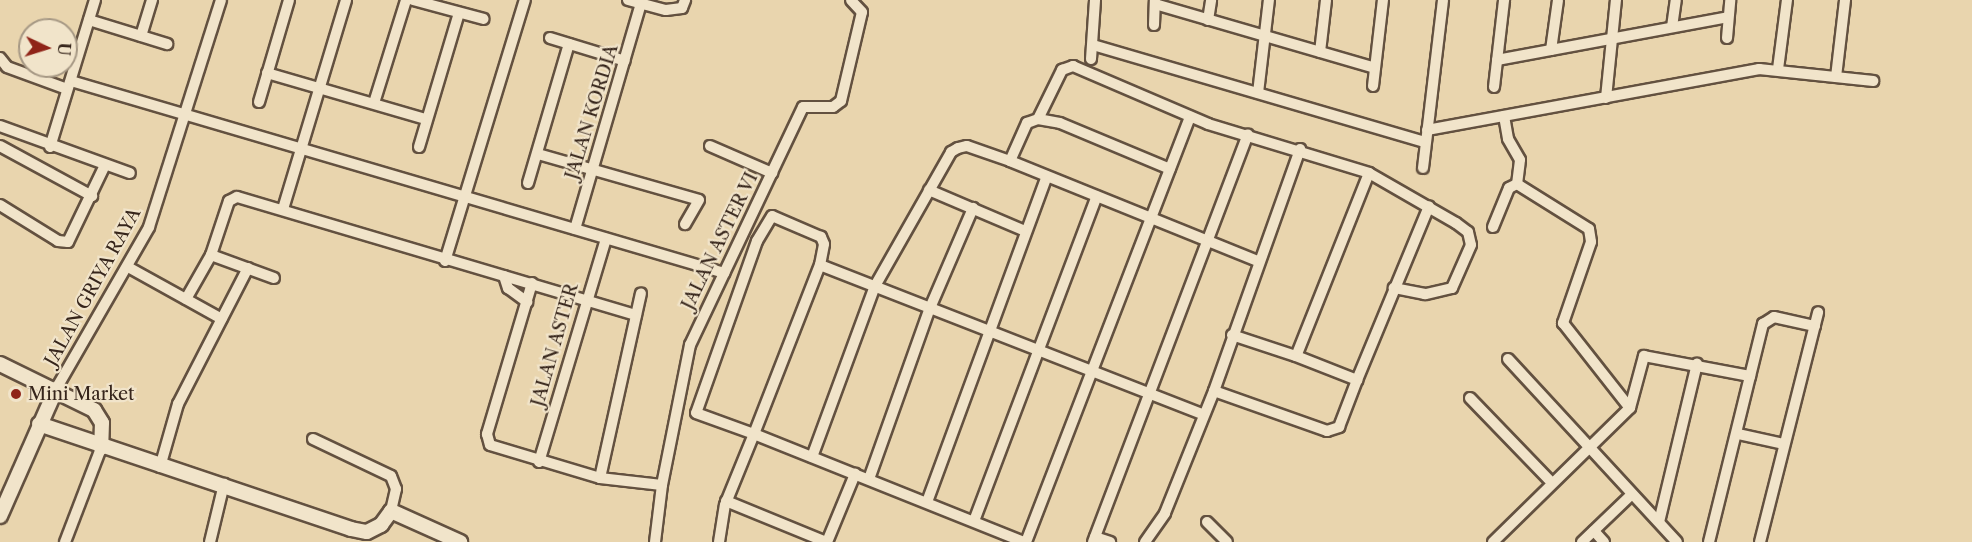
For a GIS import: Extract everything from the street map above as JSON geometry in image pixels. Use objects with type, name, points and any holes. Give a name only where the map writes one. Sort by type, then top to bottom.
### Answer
[{"type":"street","points":[[50,147],[94,0]]},
{"type":"street","points":[[141,36],[152,0]]},
{"type":"street","name":"JALAN GRIYA RAYA","points":[[0,516],[56,389],[128,267],[159,203],[188,116],[221,0]]},
{"type":"street","points":[[259,102],[289,0]]},
{"type":"street","points":[[283,209],[346,0]]},
{"type":"street","points":[[374,103],[406,0]]},
{"type":"street","points":[[413,0],[484,19]]},
{"type":"street","points":[[445,261],[466,199],[525,0]]},
{"type":"street","points":[[628,0],[677,10],[685,0]]},
{"type":"street","name":"JALAN ASTER VI","points":[[656,542],[662,485],[690,345],[802,107],[833,107],[841,100],[862,12],[851,0]]},
{"type":"street","points":[[1091,59],[1095,0]]},
{"type":"street","points":[[1208,20],[1211,0]]},
{"type":"street","points":[[1258,93],[1269,0]]},
{"type":"street","points":[[1320,52],[1326,0]]},
{"type":"street","points":[[1373,86],[1383,0]]},
{"type":"street","points":[[1423,168],[1443,0]]},
{"type":"street","points":[[1494,87],[1504,0]]},
{"type":"street","points":[[1551,50],[1558,0]]},
{"type":"street","points":[[1606,98],[1616,0]]},
{"type":"street","points":[[1672,27],[1676,0]]},
{"type":"street","points":[[1727,38],[1730,0]]},
{"type":"street","points":[[1778,69],[1787,0]]},
{"type":"street","points":[[1836,77],[1845,0]]},
{"type":"street","points":[[1154,25],[1155,2],[1208,20],[1375,68]]},
{"type":"street","name":"JALAN KORDIA","points":[[575,229],[641,4]]},
{"type":"street","points":[[419,147],[459,13]]},
{"type":"street","points":[[1497,60],[1728,17]]},
{"type":"street","points":[[88,20],[167,44]]},
{"type":"street","points":[[550,38],[625,61]]},
{"type":"street","points":[[528,183],[569,44]]},
{"type":"street","points":[[1093,45],[1425,142]]},
{"type":"street","points":[[0,58],[7,67],[188,116],[301,151],[724,273]]},
{"type":"street","points":[[1038,119],[1062,70],[1073,66],[1190,117],[1300,149],[1369,173],[1429,206],[1468,232],[1471,244],[1461,276],[1441,294],[1394,288]]},
{"type":"street","points":[[1427,130],[1723,75],[1778,69],[1873,81]]},
{"type":"street","points":[[267,73],[426,119]]},
{"type":"street","points":[[1504,116],[1508,139],[1520,160],[1517,184]]},
{"type":"street","points":[[719,542],[726,501],[754,434],[820,265],[821,237],[772,216],[764,225],[696,413],[754,434],[869,479],[1025,542],[1190,117]]},
{"type":"street","points":[[1010,161],[1027,123],[1038,119],[1059,123],[1170,169]]},
{"type":"street","points":[[0,126],[50,147],[130,173]]},
{"type":"street","points":[[1110,542],[1094,539],[1248,135]]},
{"type":"street","points":[[0,146],[92,196]]},
{"type":"street","points":[[710,146],[772,173]]},
{"type":"street","points":[[812,457],[874,286],[929,190],[958,148],[967,146],[1010,161],[1257,261]]},
{"type":"street","points":[[1145,542],[1165,513],[1214,391],[1257,261],[1300,149]]},
{"type":"street","points":[[538,154],[699,200],[685,224]]},
{"type":"street","points":[[0,205],[58,241],[71,240],[105,165]]},
{"type":"street","points":[[1296,356],[1369,173]]},
{"type":"street","points":[[927,502],[987,330],[1047,176]]},
{"type":"street","points":[[1493,227],[1509,188],[1517,184]]},
{"type":"street","points":[[1517,184],[1592,232],[1563,323],[1630,408]]},
{"type":"street","points":[[929,190],[1025,231]]},
{"type":"street","points":[[974,521],[1097,196]]},
{"type":"street","points":[[186,299],[211,255],[230,199],[283,209],[445,261],[532,283],[636,315]]},
{"type":"street","points":[[1214,391],[1327,431],[1339,427],[1429,206]]},
{"type":"street","points":[[869,479],[930,308],[973,208]]},
{"type":"street","name":"JALAN ASTER","points":[[539,462],[585,299],[606,239]]},
{"type":"street","points":[[211,255],[274,278]]},
{"type":"street","points":[[820,265],[1203,414]]},
{"type":"street","points":[[128,267],[222,319]]},
{"type":"street","points":[[160,466],[178,404],[248,268]]},
{"type":"street","points":[[504,276],[508,288],[527,302]]},
{"type":"street","points":[[532,283],[488,440],[495,448],[600,478],[662,485]]},
{"type":"street","points":[[600,478],[641,293]]},
{"type":"street","points":[[1761,542],[1818,312]]},
{"type":"street","points":[[1709,542],[1738,434],[1750,376],[1767,318],[1815,326]]},
{"type":"street","points":[[1232,335],[1296,356],[1357,380]]},
{"type":"street","points":[[1493,542],[1630,408],[1644,356],[1697,364],[1750,376]]},
{"type":"street","points":[[1508,359],[1677,542]]},
{"type":"street","points":[[0,364],[87,404],[100,418],[101,448],[65,542]]},
{"type":"street","points":[[1659,522],[1697,364]]},
{"type":"street","points":[[1470,398],[1552,483]]},
{"type":"street","points":[[39,424],[101,448],[224,484],[367,532],[381,525],[391,511],[396,489],[391,476],[314,439]]},
{"type":"street","points":[[1738,434],[1784,444]]},
{"type":"street","points":[[726,501],[827,542],[855,474]]},
{"type":"street","points":[[210,542],[224,484]]},
{"type":"street","points":[[1582,542],[1632,494]]},
{"type":"street","points":[[391,511],[460,542]]},
{"type":"street","points":[[1207,522],[1227,542]]},
{"type":"street","points":[[1594,531],[1604,542]]},
{"type":"place","name":"Mini Market","points":[[16,394]]}]
